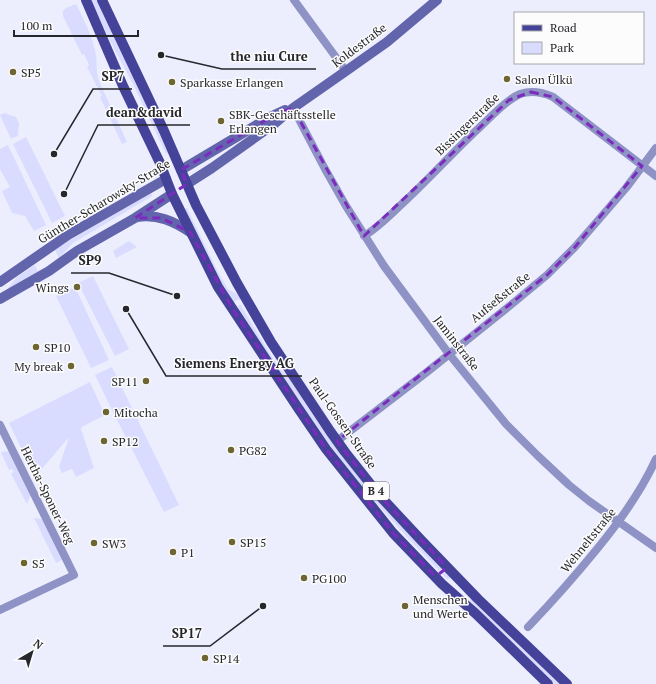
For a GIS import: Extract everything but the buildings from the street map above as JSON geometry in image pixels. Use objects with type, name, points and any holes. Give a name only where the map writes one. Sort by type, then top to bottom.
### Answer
[{"type":"main road","name":"B 4","points":[[86,0],[172,194],[218,287],[298,408],[326,449],[393,533],[442,584],[475,613],[548,684]]},
{"type":"main road","name":"Paul-Gossen-Straße","points":[[102,0],[164,131],[196,205],[271,342],[337,441],[380,496],[444,564],[478,599],[567,684]]},
{"type":"main road","name":"Günther-Scharowsky-Straße","points":[[166,179],[181,170]]},
{"type":"main road","name":"Koldestraße","points":[[172,194],[187,184]]},
{"type":"main road","points":[[236,315],[237,306],[239,304],[243,301],[249,304]]},
{"type":"main road","points":[[432,574],[442,573],[444,564]]},
{"type":"street","points":[[294,0],[346,72]]},
{"type":"street","name":"Koldestraße","points":[[187,184],[212,168],[293,108],[387,42],[437,0]]},
{"type":"street","name":"Bissingerstraße","points":[[364,236],[393,213],[470,136],[509,100],[520,94],[543,92],[553,97],[656,176]]},
{"type":"street","name":"Koldestraße","points":[[181,170],[270,117],[293,108]]},
{"type":"street","name":"Jaminstraße","points":[[293,108],[353,218],[386,270],[506,424],[575,490],[656,548]]},
{"type":"street","name":"Aufseßstraße","points":[[337,441],[450,354],[547,275],[580,241],[626,188],[656,148]]},
{"type":"street","name":"Günther-Scharowsky-Straße","points":[[1,282],[68,235],[166,179]]},
{"type":"street","points":[[1,297],[49,271],[77,251],[135,218],[172,194]]},
{"type":"street","points":[[135,218],[144,216],[161,218],[176,223],[190,232]]},
{"type":"street","name":"Hertha-Sponer-Weg","points":[[0,425],[74,575],[0,610]]},
{"type":"street","name":"Wehneltstraße","points":[[528,628],[576,575],[619,522],[641,488],[656,459]]},
{"type":"highlighted area","points":[[531,92],[553,97],[642,166],[575,247],[547,275],[337,441],[380,496],[444,564],[444,570],[439,574],[433,574],[393,533],[326,449],[232,308],[190,232],[161,218],[135,218],[187,184],[181,170],[278,113],[293,108],[364,236],[509,100]]},
{"type":"green space","points":[[91,0],[97,0],[169,152],[166,154],[134,86],[109,39]]},
{"type":"green space","points":[[76,4],[93,42],[99,81],[127,142],[122,144],[100,97],[102,96],[87,67],[89,65],[84,54],[82,55],[63,16],[63,11],[66,8]]},
{"type":"green space","points":[[4,113],[16,117],[19,123],[18,136],[11,139],[0,115]]},
{"type":"green space","points":[[26,137],[65,216],[52,223],[13,144]]},
{"type":"green space","points":[[8,145],[46,225],[34,231],[25,216],[12,213],[2,191],[10,187],[0,169],[0,149]]},
{"type":"green space","points":[[151,193],[152,196],[149,198],[73,243],[59,258],[55,250],[63,244]]},
{"type":"green space","points":[[187,208],[218,272],[228,289],[240,296],[242,300],[237,300],[233,303],[225,290],[184,209]]},
{"type":"green space","points":[[129,241],[137,247],[116,258],[113,251]]},
{"type":"green space","points":[[35,265],[38,272],[9,289],[8,288],[17,277]]},
{"type":"green space","points":[[93,276],[129,349],[115,356],[78,283]]},
{"type":"green space","points":[[75,287],[109,360],[91,368],[56,296]]},
{"type":"green space","points":[[239,305],[241,305],[279,368],[289,377],[312,414],[341,455],[406,531],[450,577],[448,580],[394,524],[344,464],[316,427],[277,369],[239,311]]},
{"type":"green space","points":[[112,367],[179,505],[164,512],[95,375]]},
{"type":"green space","points":[[90,382],[105,415],[82,427],[81,429],[94,468],[76,477],[72,469],[62,473],[59,467],[69,437],[35,477],[9,423]]},
{"type":"green space","points":[[10,451],[31,495],[27,504],[11,474],[14,472],[12,469],[9,470],[1,452]]},
{"type":"green space","points":[[34,518],[44,519],[64,559],[56,563]]},
{"type":"green space","points":[[471,599],[560,684],[555,684],[470,601]]},
{"type":"place","name":"the niu Cure","points":[[161,55]]},
{"type":"place","name":"SP5","points":[[13,72]]},
{"type":"place","name":"Salon Ülkü","points":[[507,79]]},
{"type":"place","name":"Sparkasse Erlangen","points":[[172,82]]},
{"type":"place","name":"SBK-Geschäftsstelle Erlangen","points":[[221,121]]},
{"type":"place","name":"SP7","points":[[54,154]]},
{"type":"place","name":"dean&david","points":[[64,194]]},
{"type":"place","name":"Wings","points":[[77,287]]},
{"type":"place","name":"SP9","points":[[177,296]]},
{"type":"place","name":"Siemens Energy AG","points":[[126,309]]},
{"type":"place","name":"SP10","points":[[36,347]]},
{"type":"place","name":"My break","points":[[71,366]]},
{"type":"place","name":"SP11","points":[[146,381]]},
{"type":"place","name":"Mitocha","points":[[106,412]]},
{"type":"place","name":"SP12","points":[[104,441]]},
{"type":"place","name":"PG82","points":[[231,450]]},
{"type":"place","name":"SP15","points":[[232,542]]},
{"type":"place","name":"SW3","points":[[94,543]]},
{"type":"place","name":"P1","points":[[173,552]]},
{"type":"place","name":"S5","points":[[24,563]]},
{"type":"place","name":"PG100","points":[[304,578]]},
{"type":"place","name":"SP17","points":[[263,606]]},
{"type":"place","name":"Menschen und Werte","points":[[405,606]]},
{"type":"place","name":"SP14","points":[[205,658]]}]
